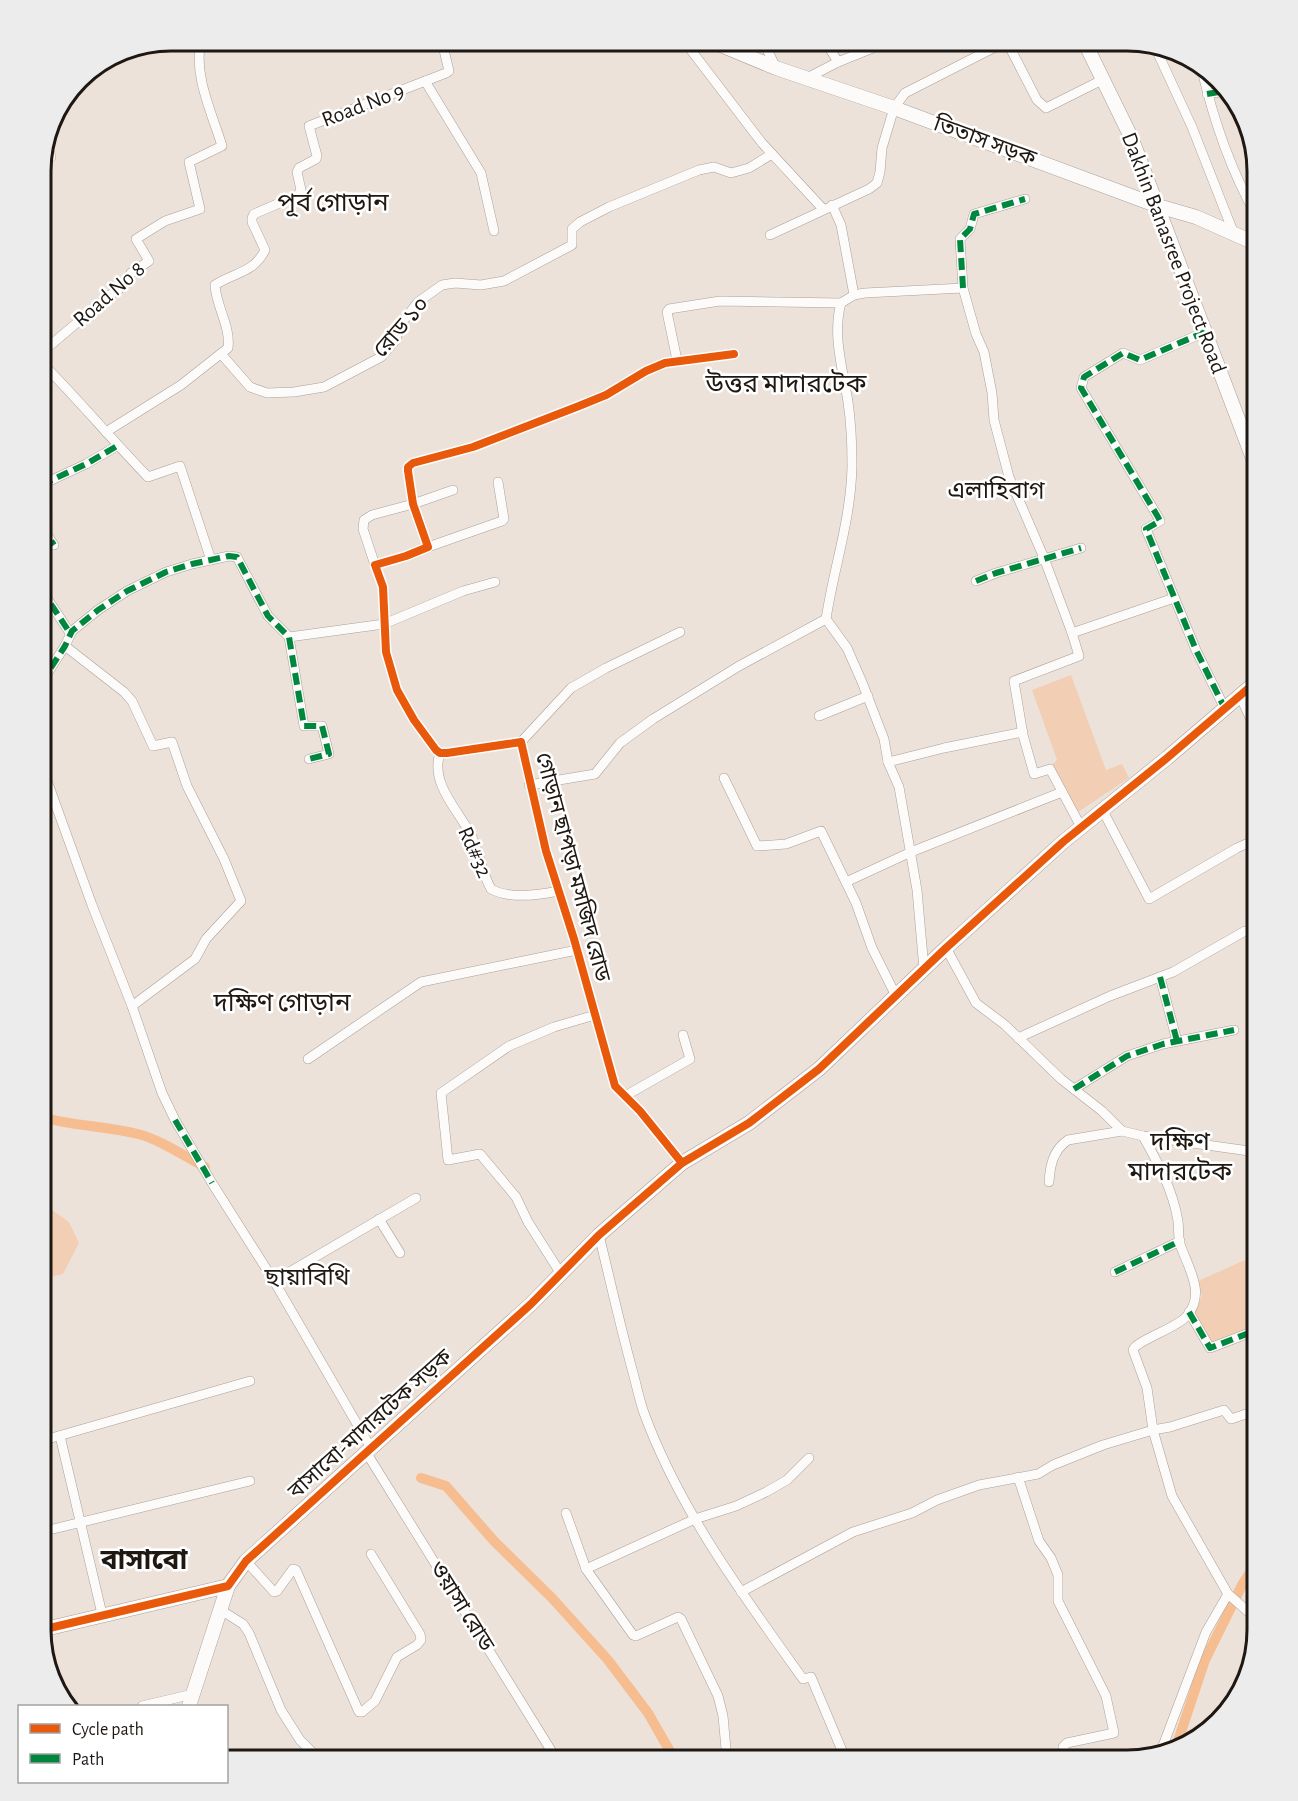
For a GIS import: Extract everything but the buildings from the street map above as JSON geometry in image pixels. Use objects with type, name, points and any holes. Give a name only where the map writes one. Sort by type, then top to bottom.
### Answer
[{"type":"street","name":"Road No 8","points":[[51,345],[125,285],[131,273],[149,261],[136,239],[165,221],[200,209],[189,162],[222,146],[200,76],[198,51]]},
{"type":"street","name":"Road No 9","points":[[222,355],[229,343],[214,285],[252,268],[262,256],[265,250],[252,218],[254,214],[298,195],[301,190],[297,171],[317,156],[309,126],[446,73],[449,71],[444,51]]},
{"type":"street","points":[[692,51],[772,154],[828,207],[842,225],[854,295]]},
{"type":"street","name":"তিতাস সড়ক","points":[[735,51],[776,68],[894,108],[1158,206],[1196,217],[1247,240]]},
{"type":"street","points":[[768,51],[776,68]]},
{"type":"street","points":[[831,51],[838,62]]},
{"type":"street","points":[[807,78],[865,51]]},
{"type":"street","points":[[770,235],[877,183],[882,148],[894,108],[905,93],[987,51]]},
{"type":"street","points":[[1012,51],[1042,106],[1049,106],[1102,80]]},
{"type":"street","name":"Dakhin Banasree Project Road","points":[[1089,51],[1131,137],[1247,443]]},
{"type":"street","points":[[1159,55],[1192,127],[1234,234]]},
{"type":"street","points":[[1204,79],[1240,187],[1247,200]]},
{"type":"street","points":[[425,81],[481,172],[494,231]]},
{"type":"street","points":[[1207,94],[1217,92]]},
{"type":"street","name":"রোড ১০","points":[[222,355],[250,387],[267,393],[294,392],[324,387],[381,357],[395,341],[401,324],[418,302],[442,285],[455,283],[481,285],[504,281],[572,245],[572,229],[580,222],[609,207],[699,170],[714,167],[731,173],[749,168],[772,154]]},
{"type":"street","points":[[1025,199],[974,214],[970,229],[960,239],[963,288],[976,334],[984,352],[992,393],[994,420],[1006,467],[1031,533],[1044,558],[1079,656],[1014,681],[1023,732],[1034,774],[1050,769],[1081,827]]},
{"type":"street","points":[[677,360],[667,312],[669,309],[720,301],[841,303],[854,295],[963,288]]},
{"type":"street","points":[[841,303],[837,318],[838,336],[848,405],[852,465],[849,507],[842,552],[832,580],[826,619],[847,648],[868,696],[884,739],[888,762],[899,787],[917,890],[924,969]]},
{"type":"street","points":[[1205,332],[1140,360],[1123,353],[1084,377],[1081,388],[1158,517],[1160,522],[1146,528],[1196,650],[1225,709]]},
{"type":"street","points":[[428,547],[414,504],[408,471],[408,467],[413,463],[473,447],[579,406],[606,395],[646,371],[665,363],[734,354]]},
{"type":"street","points":[[106,432],[181,385],[222,355]]},
{"type":"street","points":[[51,372],[84,405],[117,446],[148,477],[180,466],[211,560]]},
{"type":"street","points":[[51,480],[117,446]]},
{"type":"street","points":[[375,565],[502,521],[504,519],[498,482]]},
{"type":"street","points":[[440,753],[414,720],[397,690],[386,652],[383,587],[363,529],[364,520],[372,515],[414,504],[453,490]]},
{"type":"street","points":[[51,540],[54,544]]},
{"type":"street","points":[[976,581],[1081,548]]},
{"type":"street","points":[[51,668],[65,646],[70,633],[98,610],[127,591],[166,572],[229,556],[237,558],[268,616],[289,637],[304,726],[321,726],[329,754],[309,759]]},
{"type":"street","points":[[289,637],[384,624],[464,591],[495,582]]},
{"type":"street","points":[[1072,633],[1174,598]]},
{"type":"street","points":[[51,604],[70,633]]},
{"type":"street","points":[[529,785],[595,774],[620,743],[653,719],[739,666],[826,619]]},
{"type":"street","points":[[520,742],[571,688],[680,632]]},
{"type":"street","points":[[65,646],[124,692],[132,701],[153,746],[172,742],[187,786],[224,859],[241,901],[206,939],[195,959],[132,1006]]},
{"type":"street","name":"বাসাবো-মাদারটেক সড়ক","points":[[191,1701],[228,1586],[246,1561],[561,1275],[599,1235],[682,1163],[749,1123],[819,1069],[946,948],[1081,827],[1247,690]]},
{"type":"street","points":[[819,716],[868,696]]},
{"type":"street","points":[[1240,696],[1247,711]]},
{"type":"street","points":[[888,762],[1023,732]]},
{"type":"street","name":"গোড়ান ছাপড়া মসজিদ রোড","points":[[440,753],[520,742],[546,851],[577,950],[615,1086],[640,1111],[682,1163]]},
{"type":"street","name":"Rd#32","points":[[440,753],[437,764],[446,794],[469,831],[491,889],[498,892],[532,895],[558,891]]},
{"type":"street","points":[[723,778],[757,846],[786,844],[821,831],[846,882],[872,948],[896,996]]},
{"type":"street","name":"ওয়াসা রোড","points":[[51,791],[159,1084],[175,1120],[274,1281],[368,1450],[549,1750]]},
{"type":"street","points":[[846,882],[910,852],[1062,792]]},
{"type":"street","points":[[1102,809],[1149,899],[1247,844]]},
{"type":"street","points":[[1018,1038],[1110,996],[1173,972],[1245,931]]},
{"type":"street","points":[[946,948],[976,1003],[1005,1025],[1122,1131]]},
{"type":"street","points":[[308,1059],[421,982],[577,950]]},
{"type":"street","points":[[1160,977],[1177,1041]]},
{"type":"street","points":[[561,1275],[528,1222],[516,1197],[480,1154],[448,1160],[441,1093],[509,1046],[554,1027],[595,1015]]},
{"type":"street","points":[[1074,1089],[1128,1056],[1162,1044],[1234,1030]]},
{"type":"street","points":[[625,1096],[690,1059],[683,1035]]},
{"type":"street","points":[[1049,1182],[1050,1165],[1062,1144],[1068,1140],[1122,1131],[1247,1151]]},
{"type":"street","points":[[1143,1136],[1167,1182],[1178,1221],[1180,1241],[1196,1284],[1195,1303],[1186,1317],[1157,1336],[1133,1347],[1147,1389],[1153,1430],[1172,1496],[1230,1596],[1247,1611]]},
{"type":"street","points":[[274,1281],[416,1198]]},
{"type":"street","points":[[379,1220],[400,1253]]},
{"type":"street","points":[[599,1235],[644,1412],[694,1519],[741,1592],[803,1679],[811,1677],[842,1750]]},
{"type":"street","points":[[1114,1272],[1180,1241]]},
{"type":"street","points":[[1189,1312],[1210,1348],[1247,1334]]},
{"type":"street","points":[[51,1438],[250,1381]]},
{"type":"street","points":[[741,1592],[853,1532],[912,1513],[937,1500],[979,1485],[1038,1474],[1085,1452],[1224,1410],[1231,1419],[1247,1414]]},
{"type":"street","points":[[60,1436],[102,1614]]},
{"type":"street","points":[[586,1569],[694,1519],[736,1506],[766,1492],[786,1480],[809,1458]]},
{"type":"street","points":[[1018,1478],[1039,1540],[1051,1558],[1058,1575],[1059,1601],[1106,1696],[1114,1733],[1067,1743],[1063,1747],[1064,1750]]},
{"type":"street","points":[[51,1529],[250,1481]]},
{"type":"street","points":[[566,1512],[586,1569],[634,1636],[678,1617],[681,1619],[718,1696],[723,1716],[726,1750]]},
{"type":"street","points":[[246,1561],[274,1592],[293,1569],[296,1570],[358,1712],[362,1712],[375,1701],[397,1657],[421,1640],[420,1634],[371,1554]]},
{"type":"street","points":[[51,1627],[228,1586]]},
{"type":"street","points":[[1164,1744],[1206,1632],[1230,1596]]},
{"type":"street","points":[[219,1609],[243,1623],[281,1710],[300,1740],[310,1750]]},
{"type":"street","points":[[158,1705],[191,1701]]},
{"type":"shaded area","points":[[1071,675],[1106,770],[1122,764],[1129,778],[1078,812],[1052,765],[1057,760],[1032,690]]},
{"type":"shaded area","points":[[51,1209],[69,1222],[79,1243],[63,1274],[51,1277]]},
{"type":"shaded area","points":[[1245,1260],[1247,1265],[1247,1330],[1212,1344],[1195,1312],[1202,1296],[1198,1281]]},
{"type":"waterway","points":[[51,1119],[138,1134],[164,1144],[205,1167]]},
{"type":"waterway","points":[[421,1478],[446,1486],[494,1541],[552,1598],[608,1660],[648,1713],[669,1750]]},
{"type":"waterway","points":[[1179,1738],[1205,1660],[1247,1577]]},
{"type":"marked path","points":[[1207,94],[1217,92]]},
{"type":"marked path","points":[[963,288],[960,239],[970,229],[974,214],[1025,199]]},
{"type":"marked path","points":[[1205,332],[1140,360],[1123,353],[1084,377],[1081,388],[1160,521],[1146,529],[1196,650],[1225,709]]},
{"type":"marked path","points":[[51,480],[117,446]]},
{"type":"marked path","points":[[51,541],[54,545]]},
{"type":"marked path","points":[[976,581],[1081,548]]},
{"type":"marked path","points":[[51,668],[72,631],[127,591],[166,572],[229,556],[237,557],[268,616],[289,637],[304,726],[322,726],[329,754],[309,759]]},
{"type":"marked path","points":[[51,604],[70,633]]},
{"type":"marked path","points":[[1160,977],[1177,1041]]},
{"type":"marked path","points":[[1074,1089],[1127,1056],[1163,1044],[1234,1030]]},
{"type":"marked path","points":[[175,1120],[212,1183]]},
{"type":"marked path","points":[[1115,1272],[1180,1241]]},
{"type":"marked path","points":[[1189,1312],[1210,1348],[1247,1334]]},
{"type":"cycle path","points":[[682,1163],[640,1111],[615,1086],[574,939],[546,851],[521,742],[447,753],[440,753],[436,750],[414,720],[397,690],[386,652],[383,587],[375,565],[428,547],[413,504],[408,471],[408,467],[413,463],[473,447],[579,406],[606,395],[646,371],[665,363],[734,354]]},
{"type":"cycle path","points":[[51,1628],[228,1586],[246,1561],[531,1304],[599,1235],[682,1163],[749,1123],[819,1069],[946,948],[1063,842],[1247,690]]},
{"type":"district","name":"পূর্ব গোড়ান","points":[[333,203]]},
{"type":"district","name":"উত্তর মাদারটেক","points":[[786,384]]},
{"type":"district","name":"এলাহিবাগ","points":[[996,491]]},
{"type":"district","name":"দক্ষিণ গোড়ান","points":[[282,1003]]},
{"type":"district","name":"দক্ষিণ মাদারটেক","points":[[1180,1157]]},
{"type":"district","name":"ছায়াবিথি","points":[[307,1278]]},
{"type":"district","name":"বাসাবো","points":[[144,1561]]}]
